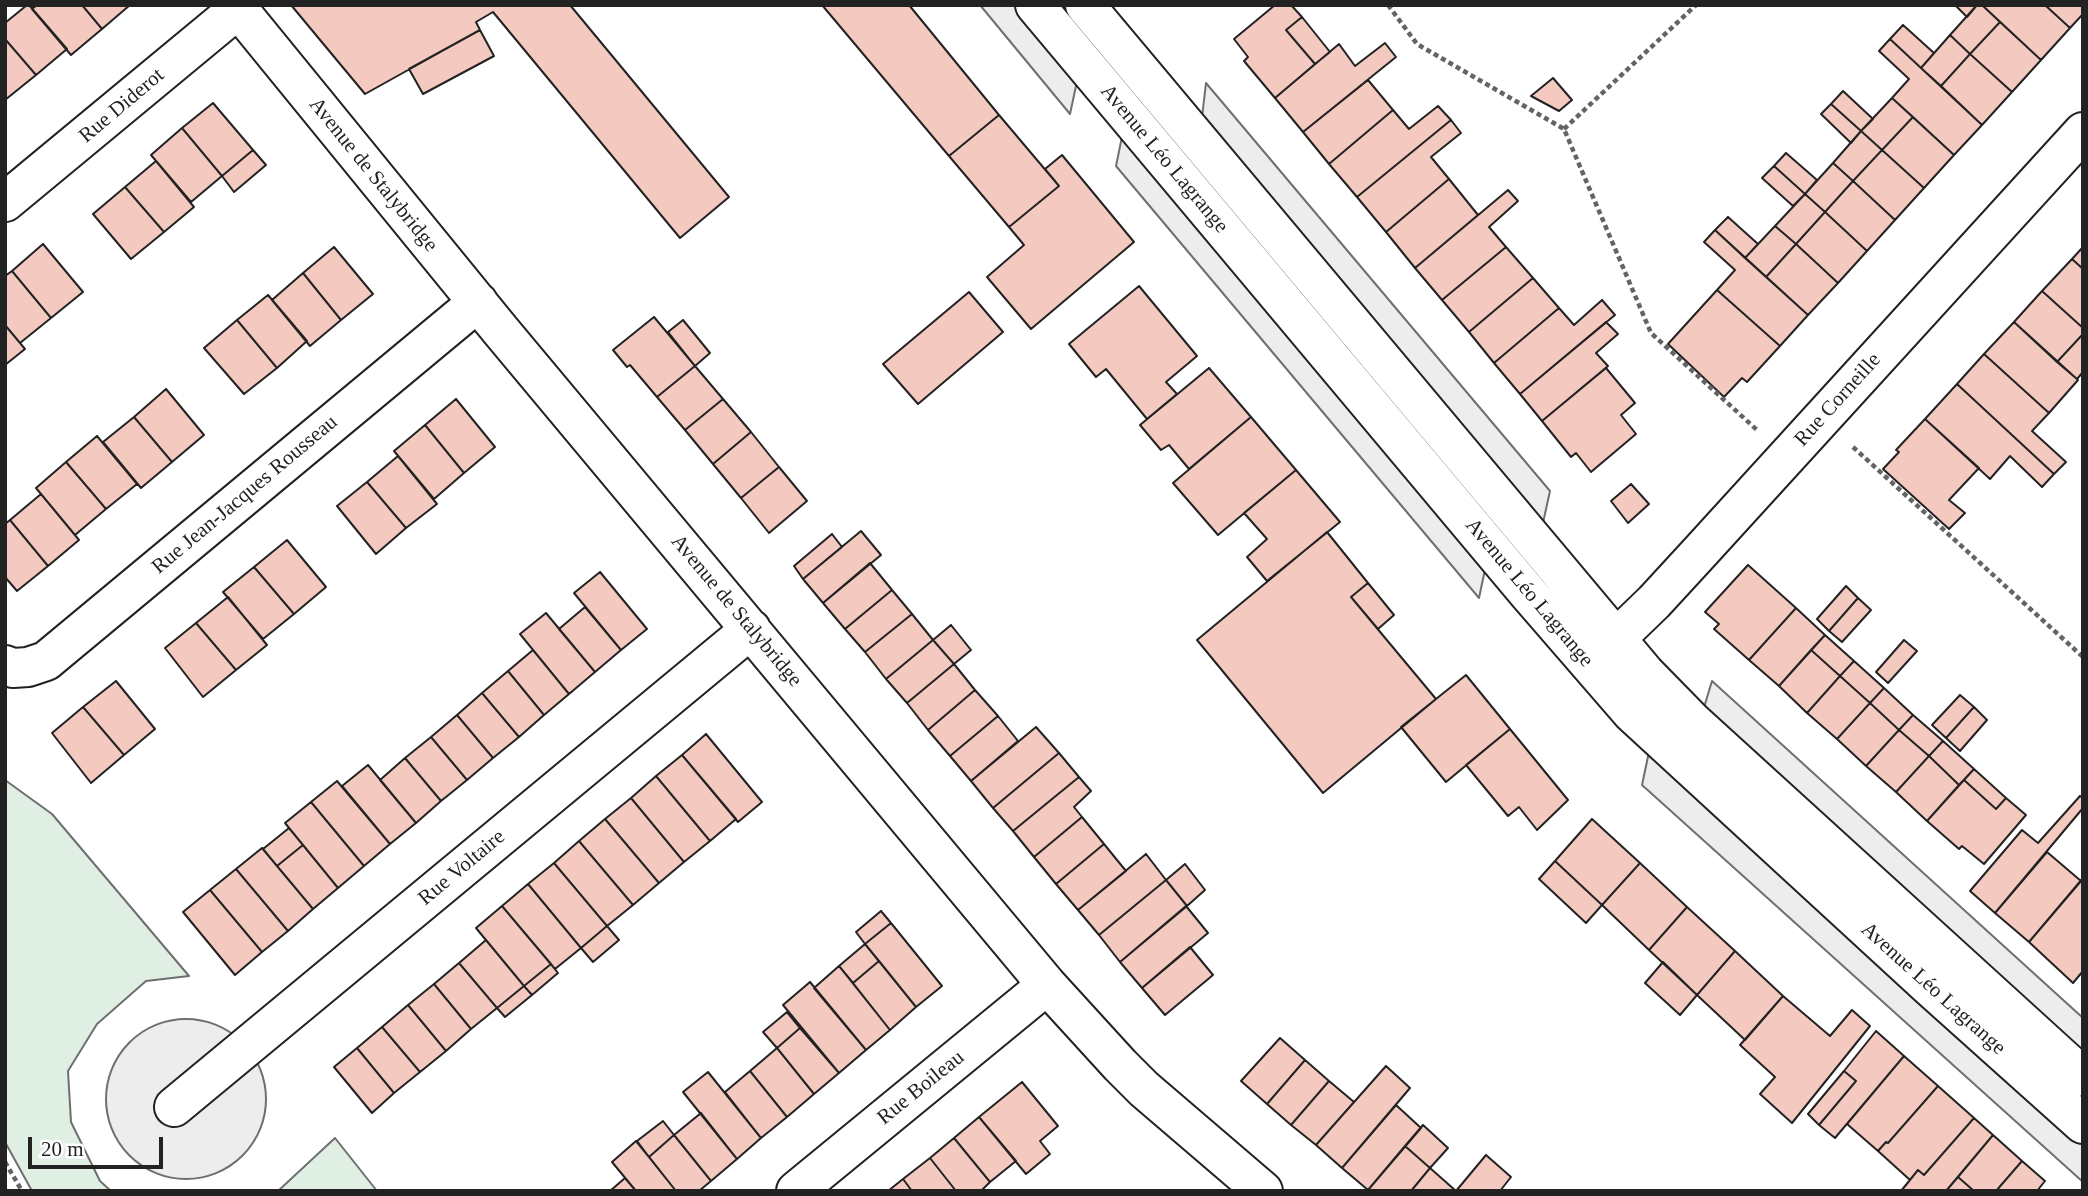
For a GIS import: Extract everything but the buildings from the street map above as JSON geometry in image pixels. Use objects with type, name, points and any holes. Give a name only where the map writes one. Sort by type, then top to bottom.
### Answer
[{"type":"street","name":"Avenue Léo Lagrange","points":[[1035,5],[1588,664],[1647,728],[2083,1124]]},
{"type":"street","name":"Rue Diderot","points":[[5,202],[237,7]]},
{"type":"street","name":"Avenue de Stalybridge","points":[[237,7],[478,302],[1047,985],[1144,1089],[1263,1191]]},
{"type":"street","name":"Avenue Léo Lagrange","points":[[1092,8],[1616,639],[1653,680],[1692,720],[2083,1077]]},
{"type":"street","points":[[1061,36],[1092,8]]},
{"type":"street","name":"Rue Corneille","points":[[1588,664],[1663,592],[2083,132]]},
{"type":"street","name":"Rue Jean-Jacques Rousseau","points":[[5,665],[13,668],[28,667],[46,661],[478,302]]},
{"type":"street","name":"Rue Voltaire","points":[[174,1107],[751,629]]},
{"type":"street","name":"Rue Boileau","points":[[796,1191],[1047,985]]},
{"type":"path","points":[[1388,5],[1417,44],[1564,129],[1651,333],[1787,457]]},
{"type":"path","points":[[1564,129],[1696,5]]},
{"type":"path","points":[[1821,418],[2083,657]]},
{"type":"path","points":[[5,1163],[22,1191]]},
{"type":"green space","points":[[5,780],[52,814],[189,976],[146,981],[97,1024],[68,1071],[71,1122],[100,1181],[111,1191],[32,1191],[5,1142]]},
{"type":"green space","points":[[335,1138],[377,1191],[278,1191]]},
{"type":"shaded area","points":[[980,5],[1023,5],[1079,72],[1070,114]]},
{"type":"shaded area","points":[[1206,83],[1550,491],[1541,532],[1201,126]]},
{"type":"shaded area","points":[[1124,127],[1487,560],[1479,598],[1116,166]]},
{"type":"shaded area","points":[[1712,681],[2083,1018],[2083,1063],[1702,714]]},
{"type":"shaded area","points":[[1650,747],[2083,1140],[2083,1182],[1642,785]]},
{"type":"shaded area","points":[[186,1019],[217,1025],[243,1042],[260,1068],[266,1099],[260,1130],[243,1156],[217,1173],[186,1179],[155,1173],[129,1156],[112,1130],[106,1099],[112,1068],[129,1042],[155,1025]]}]
